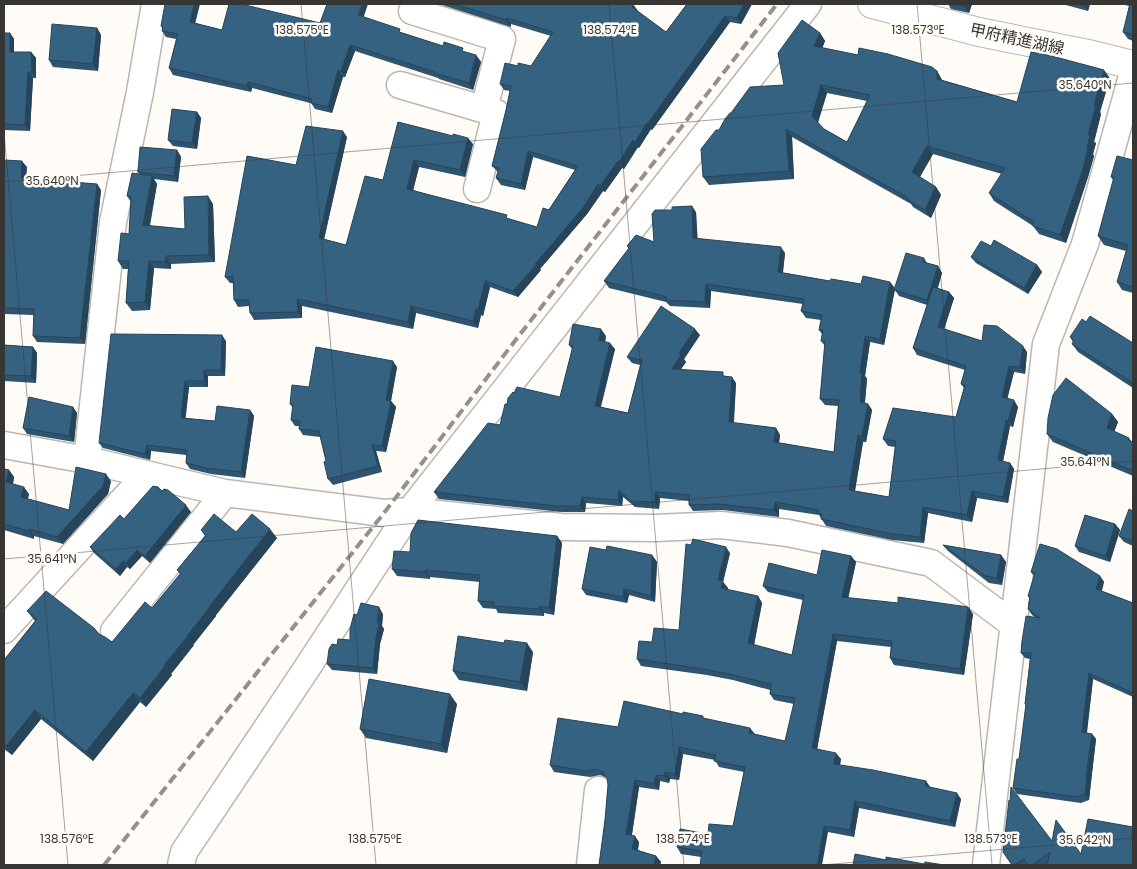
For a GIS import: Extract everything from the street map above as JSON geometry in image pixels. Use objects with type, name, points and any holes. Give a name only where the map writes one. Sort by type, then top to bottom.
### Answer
[{"type":"main road","name":"甲府精進湖線","points":[[872,4],[979,32],[1133,65]]},
{"type":"street","points":[[87,460],[113,222],[140,92],[155,4]]},
{"type":"street","points":[[181,865],[184,852],[410,512],[808,4]]},
{"type":"street","points":[[412,11],[502,39],[484,109]]},
{"type":"street","points":[[986,865],[1046,344],[1085,244],[1133,73]]},
{"type":"street","points":[[400,85],[496,112],[477,188]]},
{"type":"street","points":[[4,445],[87,460],[225,493],[384,513],[410,512],[561,527],[655,528],[721,525],[788,533],[930,562],[1014,625]]},
{"type":"street","points":[[4,630],[146,475]]},
{"type":"street","points":[[114,631],[225,493]]},
{"type":"street","points":[[590,865],[598,790]]},
{"type":"building","points":[[165,4],[194,4],[190,22],[222,30],[229,4],[241,4],[320,23],[327,4],[362,4],[358,15],[400,29],[399,32],[443,46],[444,42],[463,48],[462,51],[476,55],[469,83],[350,45],[341,71],[338,70],[328,107],[311,103],[312,99],[248,82],[247,86],[169,68],[178,34],[162,31],[163,27],[161,26]]},
{"type":"building","points":[[454,4],[633,4],[632,7],[666,32],[687,4],[744,4],[737,18],[725,16],[635,142],[633,140],[600,186],[598,184],[583,208],[513,291],[485,281],[478,310],[476,309],[473,321],[411,306],[408,322],[297,299],[298,312],[250,313],[249,300],[234,300],[233,276],[225,277],[247,156],[296,165],[306,126],[343,131],[319,238],[346,245],[365,176],[383,180],[398,122],[468,138],[460,170],[414,160],[407,189],[507,215],[506,218],[537,227],[543,208],[549,210],[578,166],[528,151],[521,184],[496,178],[499,168],[492,166],[511,86],[500,84],[505,63],[531,66],[553,32]]},
{"type":"building","points":[[1130,4],[1133,4],[1133,34],[1123,32]]},
{"type":"building","points":[[802,20],[820,33],[814,46],[858,55],[859,48],[888,54],[932,67],[937,71],[937,79],[1017,102],[1031,52],[1104,70],[1094,105],[1096,105],[1088,135],[1090,135],[1083,169],[1060,235],[1033,226],[1034,222],[989,193],[1005,168],[927,146],[912,172],[936,187],[925,210],[908,198],[786,129],[789,171],[703,177],[701,149],[716,130],[719,130],[725,119],[750,87],[784,85],[778,53]],"holes":[[[821,85],[870,95],[847,142],[824,129],[812,116]]]},
{"type":"building","points":[[52,24],[97,28],[93,64],[49,60]]},
{"type":"building","points":[[4,33],[10,33],[10,52],[31,52],[32,72],[28,72],[25,125],[4,124]]},
{"type":"building","points":[[172,109],[197,112],[192,143],[168,140]]},
{"type":"building","points":[[140,147],[177,150],[174,176],[138,172]]},
{"type":"building","points":[[1117,156],[1133,160],[1133,287],[1117,282],[1128,245],[1098,236],[1114,177],[1111,177]]},
{"type":"building","points":[[4,160],[22,161],[21,178],[97,184],[80,338],[33,336],[34,309],[4,308]]},
{"type":"building","points":[[132,173],[152,176],[143,225],[185,229],[184,197],[208,196],[209,255],[166,256],[165,262],[149,261],[145,302],[126,303],[129,261],[118,261],[121,233],[129,234],[131,197],[127,196]]},
{"type":"building","points":[[692,206],[693,238],[781,247],[778,272],[861,284],[863,276],[890,282],[880,339],[865,336],[860,372],[862,373],[860,402],[868,404],[862,436],[858,435],[849,490],[889,497],[896,441],[883,439],[893,408],[956,417],[965,385],[961,384],[966,366],[913,348],[933,287],[949,292],[938,327],[982,341],[984,325],[997,326],[1023,346],[1020,367],[1009,366],[1002,397],[1014,400],[1008,421],[1006,420],[998,460],[1010,463],[1003,497],[972,491],[967,515],[923,507],[920,537],[888,533],[821,519],[822,514],[818,513],[819,510],[775,502],[774,510],[718,504],[689,505],[689,495],[655,492],[655,502],[631,501],[619,490],[618,500],[582,497],[580,506],[557,506],[434,492],[488,423],[500,425],[505,404],[507,404],[508,398],[517,387],[560,397],[573,346],[569,345],[573,324],[601,329],[599,340],[610,343],[595,406],[628,413],[642,360],[627,357],[661,306],[695,329],[679,353],[681,355],[672,369],[723,372],[723,376],[732,377],[729,422],[776,428],[774,442],[834,452],[839,400],[820,399],[825,341],[821,341],[823,330],[819,330],[822,315],[801,311],[804,299],[706,284],[705,302],[665,300],[667,297],[604,281],[629,248],[627,246],[636,235],[654,242],[652,214],[655,210],[672,210],[672,207]]},
{"type":"building","points":[[994,240],[1037,265],[1024,288],[971,257],[981,241],[991,246]]},
{"type":"building","points":[[906,253],[924,258],[923,262],[938,266],[927,300],[894,290]]},
{"type":"building","points":[[1090,316],[1133,343],[1133,383],[1072,344],[1074,340],[1070,337],[1082,319],[1086,322]]},
{"type":"building","points":[[111,334],[222,335],[221,370],[204,370],[204,381],[185,381],[181,418],[215,421],[217,406],[250,410],[241,472],[207,468],[186,463],[187,450],[147,445],[145,454],[99,443]]},
{"type":"building","points":[[4,345],[33,347],[31,376],[4,375]]},
{"type":"building","points":[[316,347],[393,361],[386,400],[391,401],[382,446],[372,445],[378,466],[328,479],[319,431],[299,429],[300,421],[291,420],[293,404],[290,404],[292,385],[309,387]]},
{"type":"building","points":[[1066,378],[1112,414],[1107,428],[1129,438],[1128,440],[1133,442],[1133,471],[1047,434],[1053,395]]},
{"type":"building","points":[[29,397],[73,407],[69,436],[23,428]]},
{"type":"building","points":[[76,467],[106,474],[103,486],[57,537],[4,524],[4,469],[9,470],[6,482],[24,487],[21,497],[69,510]]},
{"type":"building","points":[[153,486],[158,487],[162,491],[164,489],[168,490],[186,505],[145,556],[137,550],[126,563],[123,561],[116,569],[90,547],[120,515],[124,519]]},
{"type":"building","points":[[1129,509],[1133,511],[1133,541],[1119,536]]},
{"type":"building","points":[[214,514],[236,532],[252,514],[270,529],[140,698],[133,693],[86,752],[35,710],[6,746],[4,745],[4,660],[37,619],[27,611],[46,591],[94,628],[99,634],[112,642],[145,602],[152,608],[181,573],[177,570],[206,535],[201,530]]},
{"type":"building","points":[[1085,515],[1115,524],[1106,556],[1075,546]]},
{"type":"building","points":[[418,520],[557,536],[549,608],[539,606],[539,609],[493,606],[494,602],[478,601],[480,575],[392,569],[394,551],[410,552],[411,533]]},
{"type":"building","points":[[693,539],[726,547],[718,580],[723,581],[721,588],[758,596],[748,643],[792,655],[804,595],[763,586],[769,563],[817,575],[822,550],[851,556],[842,597],[898,603],[898,597],[968,607],[960,669],[890,658],[892,641],[833,634],[812,748],[836,753],[834,764],[926,781],[925,786],[957,793],[950,821],[855,801],[850,830],[824,826],[817,865],[700,865],[702,851],[677,847],[680,829],[708,834],[709,824],[733,826],[745,767],[714,761],[716,755],[679,747],[675,774],[665,772],[665,776],[656,775],[654,784],[635,780],[626,834],[635,836],[632,849],[656,856],[654,865],[599,865],[605,820],[607,778],[603,772],[596,769],[586,771],[550,765],[558,718],[618,727],[624,701],[683,714],[683,712],[703,716],[703,718],[750,728],[749,733],[785,741],[795,698],[770,694],[771,684],[703,669],[637,659],[639,641],[652,642],[654,628],[679,630],[686,544],[691,545]]},
{"type":"building","points":[[1040,544],[1057,549],[1100,576],[1096,589],[1133,603],[1133,694],[1089,673],[1082,732],[1092,734],[1085,794],[1077,797],[1013,788],[1017,759],[1019,759],[1031,653],[1021,653],[1022,641],[1026,616],[1040,618],[1028,609],[1030,597],[1028,596],[1035,573],[1031,572]]},
{"type":"building","points":[[943,545],[1001,555],[997,578],[985,576]]},
{"type":"building","points":[[607,546],[652,555],[651,596],[624,589],[623,597],[582,589],[590,547],[606,550]]},
{"type":"building","points":[[361,603],[379,607],[377,622],[379,623],[373,668],[327,664],[329,649],[332,644],[337,645],[338,639],[350,640],[350,629],[354,614],[357,615]]},
{"type":"building","points":[[458,636],[504,643],[505,640],[527,643],[520,682],[453,671]]},
{"type":"building","points":[[369,679],[450,694],[441,744],[360,729]]},
{"type":"building","points":[[1011,787],[1052,841],[1056,820],[1081,854],[1088,819],[1133,827],[1131,842],[1133,842],[1133,865],[1047,865],[1050,852],[1032,865],[1028,865],[1024,859],[1012,865],[1003,852]]},
{"type":"building","points":[[855,854],[886,860],[886,857],[924,864],[925,862],[944,865],[853,865]]},
{"type":"railway","points":[[104,865],[384,513],[511,346],[777,4]]}]
